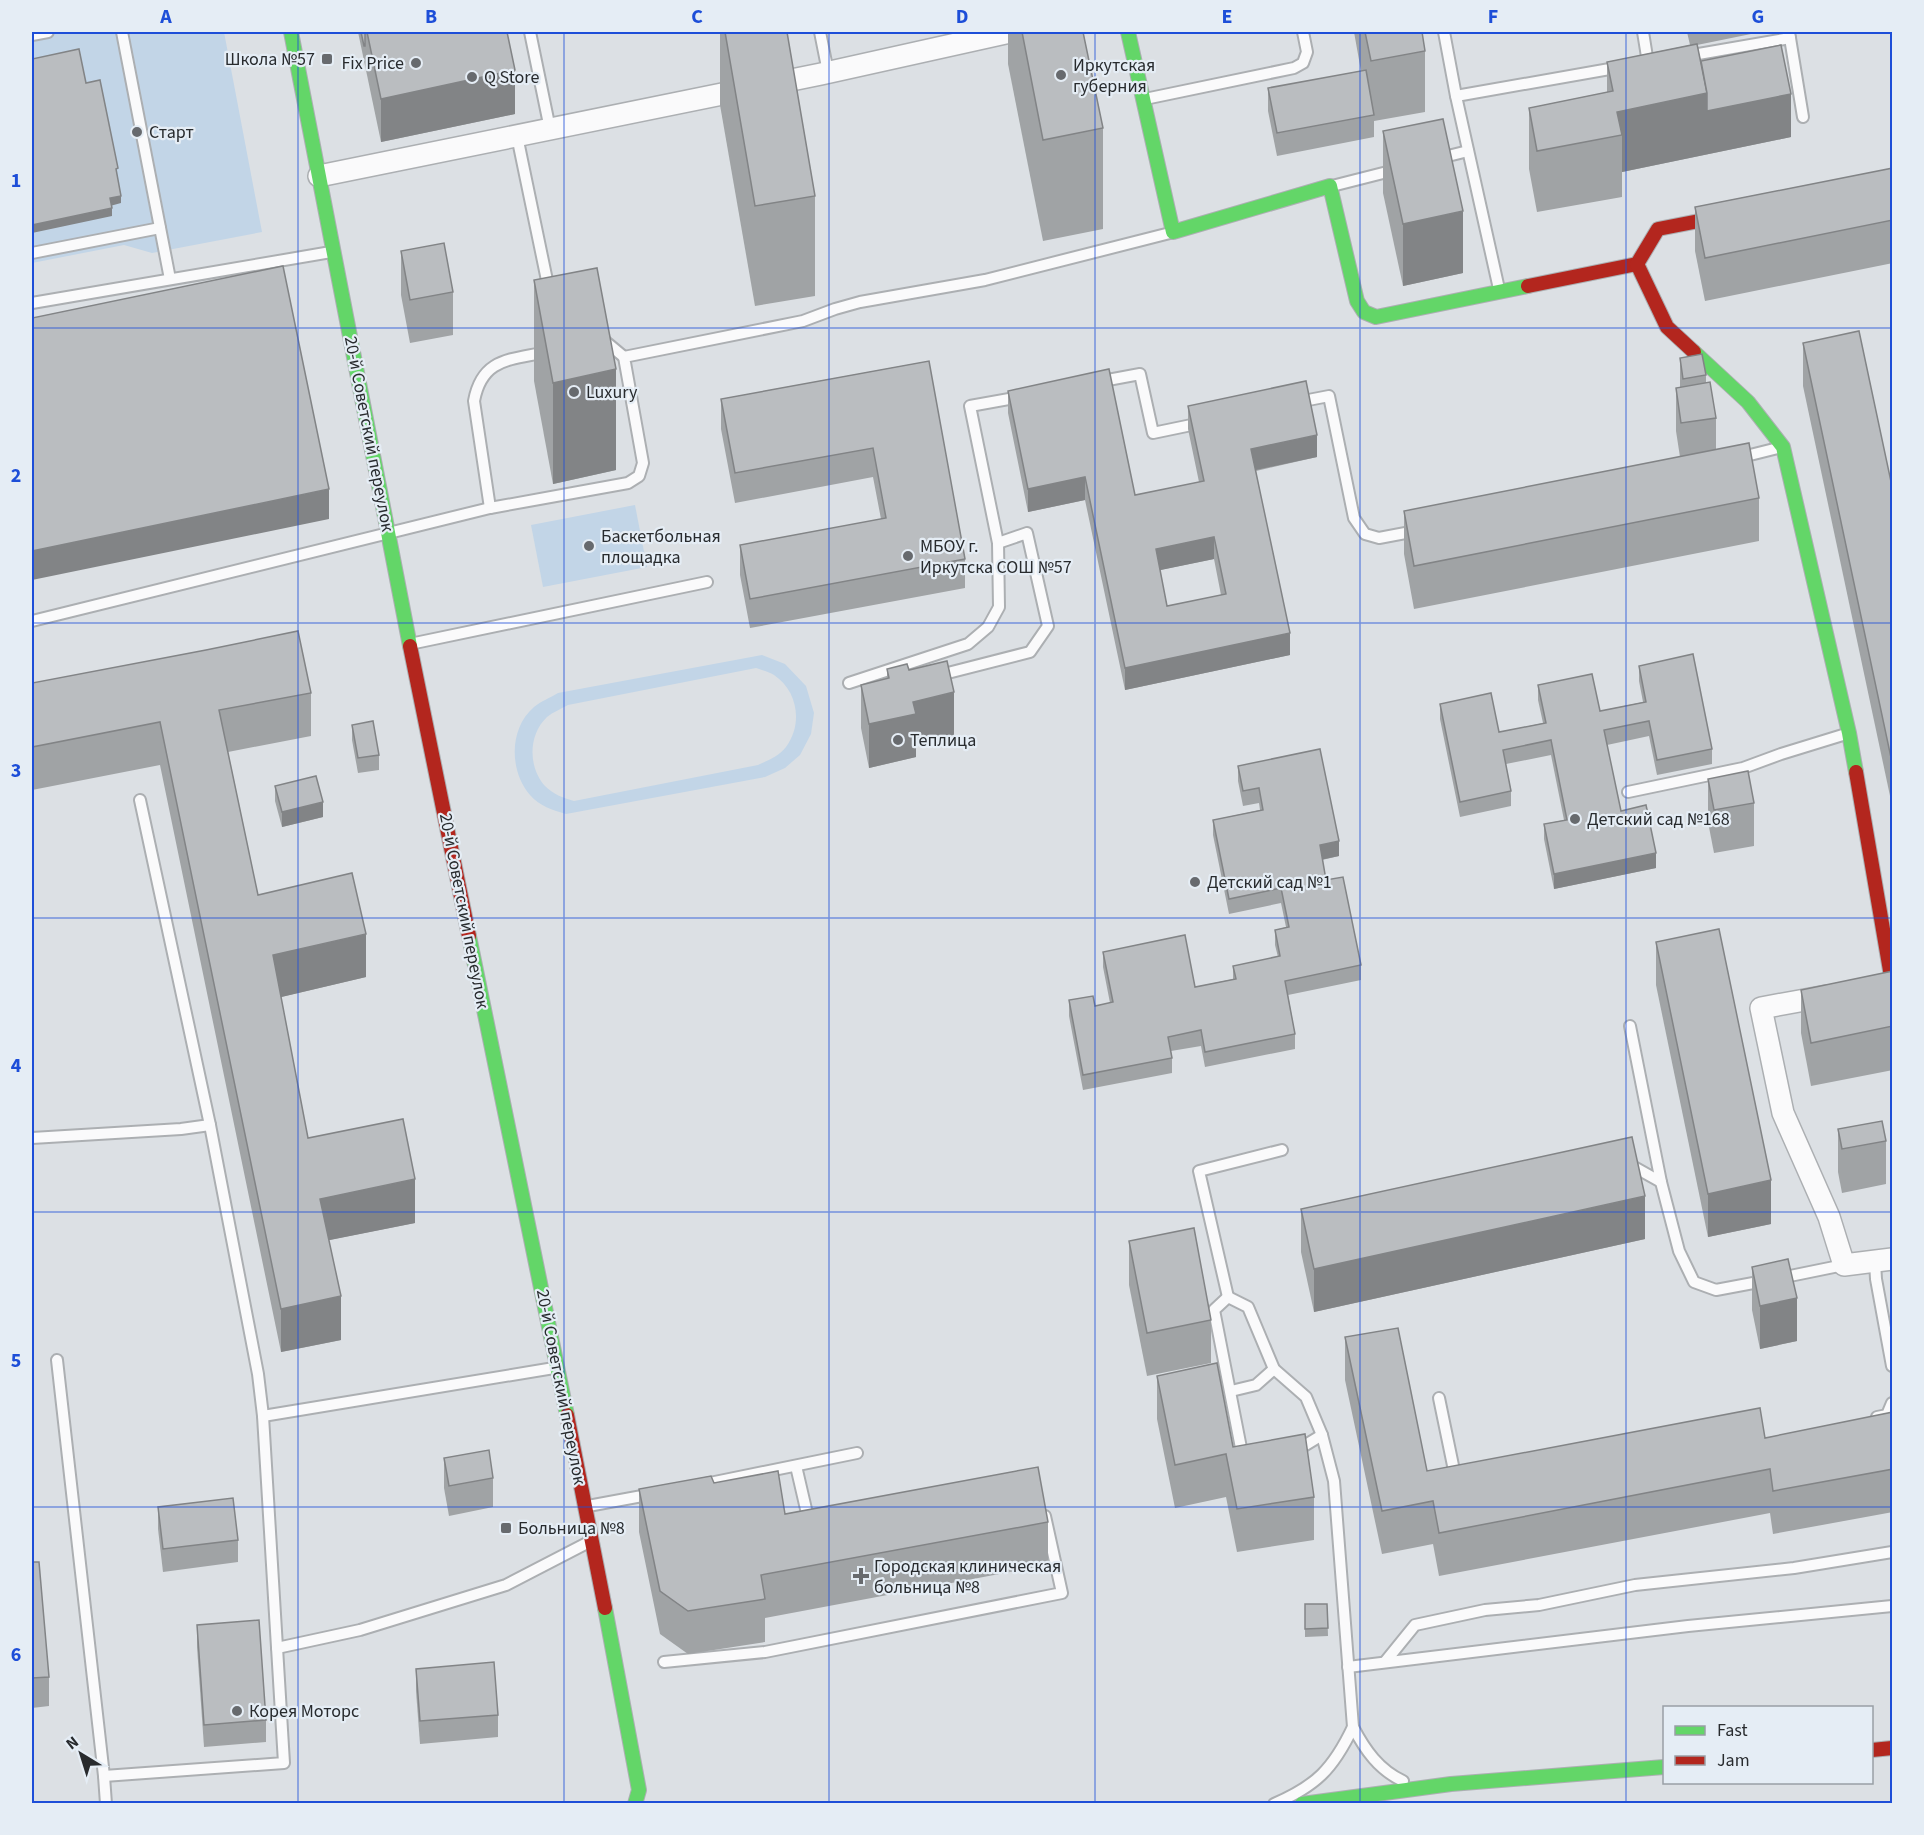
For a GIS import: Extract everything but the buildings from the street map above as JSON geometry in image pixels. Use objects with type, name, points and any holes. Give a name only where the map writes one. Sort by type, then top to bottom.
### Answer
[{"type":"street","name":"20-й Советский переулок","points":[[291,32],[388,534],[592,1540],[642,1799]]},
{"type":"street","points":[[319,176],[828,72],[954,37],[1010,32]]},
{"type":"street","points":[[1128,32],[1173,232],[1330,186],[1357,300],[1364,312],[1376,317],[1636,264],[1658,229],[1752,211]]},
{"type":"street","points":[[1636,264],[1667,327],[1748,402],[1783,447],[1849,734],[1893,983],[1869,988]]},
{"type":"street","points":[[1845,993],[1761,1008],[1782,1113],[1829,1217],[1844,1266],[1884,1261]]},
{"type":"street","points":[[1873,1750],[1893,1748]]},
{"type":"street","points":[[1302,1803],[1417,1788],[1663,1767]]},
{"type":"lane","points":[[32,35],[48,32]]},
{"type":"lane","points":[[122,32],[171,279]]},
{"type":"lane","points":[[530,32],[550,129]]},
{"type":"lane","points":[[820,32],[828,72]]},
{"type":"lane","points":[[1142,99],[1294,68],[1303,63],[1306,52],[1303,32]]},
{"type":"lane","points":[[1443,32],[1500,292]]},
{"type":"lane","points":[[1643,32],[1648,63]]},
{"type":"lane","points":[[1672,58],[1790,35],[1803,117]]},
{"type":"lane","points":[[1456,96],[1660,60]]},
{"type":"lane","points":[[517,136],[552,304]]},
{"type":"lane","points":[[1422,163],[1468,151]]},
{"type":"lane","points":[[1330,186],[1410,166]]},
{"type":"lane","points":[[32,253],[160,228]]},
{"type":"lane","points":[[624,357],[803,321],[860,302],[985,280],[1173,232]]},
{"type":"lane","points":[[32,303],[334,252]]},
{"type":"lane","points":[[32,621],[490,508],[628,483],[639,476],[643,463],[624,357],[606,342],[590,343]]},
{"type":"lane","points":[[490,508],[474,401],[477,386],[486,371],[501,362],[562,349]]},
{"type":"lane","points":[[1083,385],[1140,374],[1153,433],[1212,421]]},
{"type":"lane","points":[[849,683],[968,644],[988,627],[999,607],[998,543],[970,406],[1026,395]]},
{"type":"lane","points":[[1282,406],[1329,396],[1354,518],[1365,534],[1379,538],[1428,528]]},
{"type":"lane","points":[[1727,460],[1783,447]]},
{"type":"lane","points":[[930,678],[1030,652],[1048,626],[1027,533],[998,543]]},
{"type":"lane","points":[[410,644],[707,582]]},
{"type":"lane","points":[[1628,792],[1743,768],[1849,734]]},
{"type":"lane","points":[[104,1776],[284,1763],[263,1416],[258,1374],[210,1125],[140,800]]},
{"type":"lane","points":[[1630,1026],[1661,1182],[1678,1251],[1694,1282],[1716,1290],[1844,1266]]},
{"type":"lane","points":[[32,1138],[181,1129],[210,1125]]},
{"type":"lane","points":[[1228,1296],[1199,1171],[1282,1150]]},
{"type":"lane","points":[[1617,1165],[1636,1168],[1661,1182]]},
{"type":"lane","points":[[1884,1261],[1876,1279],[1893,1366]]},
{"type":"lane","points":[[1228,1296],[1248,1306],[1274,1370],[1306,1397],[1322,1435],[1334,1481],[1353,1728],[1365,1749],[1376,1762],[1396,1778],[1417,1788]]},
{"type":"lane","points":[[1228,1296],[1214,1310],[1242,1454],[1254,1464]]},
{"type":"lane","points":[[57,1360],[106,1803]]},
{"type":"lane","points":[[263,1416],[557,1367]]},
{"type":"lane","points":[[1231,1391],[1256,1386],[1274,1370]]},
{"type":"lane","points":[[1439,1398],[1457,1487]]},
{"type":"lane","points":[[1864,1419],[1887,1415],[1893,1403]]},
{"type":"lane","points":[[1289,1456],[1322,1435]]},
{"type":"lane","points":[[694,1486],[857,1453]]},
{"type":"lane","points":[[796,1466],[811,1530],[822,1528]]},
{"type":"lane","points":[[585,1507],[660,1492]]},
{"type":"lane","points":[[664,1662],[765,1652],[1062,1593],[1045,1515],[1039,1505]]},
{"type":"lane","points":[[277,1648],[360,1630],[506,1585],[592,1540]]},
{"type":"lane","points":[[1385,1662],[1415,1625],[1485,1610],[1539,1605],[1635,1585],[1794,1568],[1893,1552]]},
{"type":"lane","points":[[1348,1667],[1688,1626],[1893,1606]]},
{"type":"lane","points":[[1274,1803],[1313,1783],[1329,1769],[1353,1728]]},
{"type":"shaded area","name":"Старт","points":[[32,32],[224,32],[262,232],[152,253],[124,245],[32,263]]},
{"type":"shaded area","name":"Баскетбольная площадка","points":[[635,505],[647,567],[543,587],[531,525]]},
{"type":"shaded area","points":[[762,655],[785,664],[806,686],[814,713],[811,734],[800,755],[785,768],[765,777],[566,814],[546,807],[530,795],[518,774],[515,762],[516,738],[526,716],[537,705],[558,693]],"holes":[[[756,668],[772,674],[782,682],[793,699],[796,718],[795,728],[786,747],[777,755],[758,765],[574,801],[551,791],[535,770],[532,751],[536,733],[547,717],[568,705]]]},
{"type":"traffic: fast","points":[[291,32],[410,646]]},
{"type":"traffic: fast","points":[[1128,32],[1173,232],[1330,186],[1357,301],[1364,312],[1376,317],[1528,286]]},
{"type":"traffic: fast","points":[[1694,352],[1748,402],[1783,447],[1856,772]]},
{"type":"traffic: fast","points":[[469,936],[567,1415]]},
{"type":"traffic: fast","points":[[605,1608],[639,1790],[635,1804]]},
{"type":"traffic: fast","points":[[1302,1804],[1451,1784],[1663,1767]]},
{"type":"traffic: jam","points":[[1694,352],[1667,327],[1637,264],[1658,229],[1735,214]]},
{"type":"traffic: jam","points":[[1528,286],[1637,264]]},
{"type":"traffic: jam","points":[[410,646],[469,936]]},
{"type":"traffic: jam","points":[[1856,772],[1892,982]]},
{"type":"traffic: jam","points":[[567,1415],[605,1608]]},
{"type":"traffic: jam","points":[[1873,1750],[1892,1748]]},
{"type":"place","name":"Школа №57","points":[[327,59]]},
{"type":"place","name":"Fix Price","points":[[416,63]]},
{"type":"place","name":"Иркутская губерния","points":[[1061,75]]},
{"type":"place","name":"Q Store","points":[[472,77]]},
{"type":"place","name":"Старт","points":[[137,132]]},
{"type":"place","name":"Luxury","points":[[574,392]]},
{"type":"place","name":"Баскетбольная площадка","points":[[589,546]]},
{"type":"place","name":"МБОУ г. Иркутска СОШ №57","points":[[908,556]]},
{"type":"place","name":"Теплица","points":[[898,740]]},
{"type":"place","name":"Детский сад №168","points":[[1575,819]]},
{"type":"place","name":"Детский сад №1","points":[[1195,882]]},
{"type":"place","name":"Больница №8","points":[[506,1528]]},
{"type":"place","name":"Городская клиническая больница №8","points":[[861,1576]]},
{"type":"place","name":"Корея Моторс","points":[[237,1711]]}]
